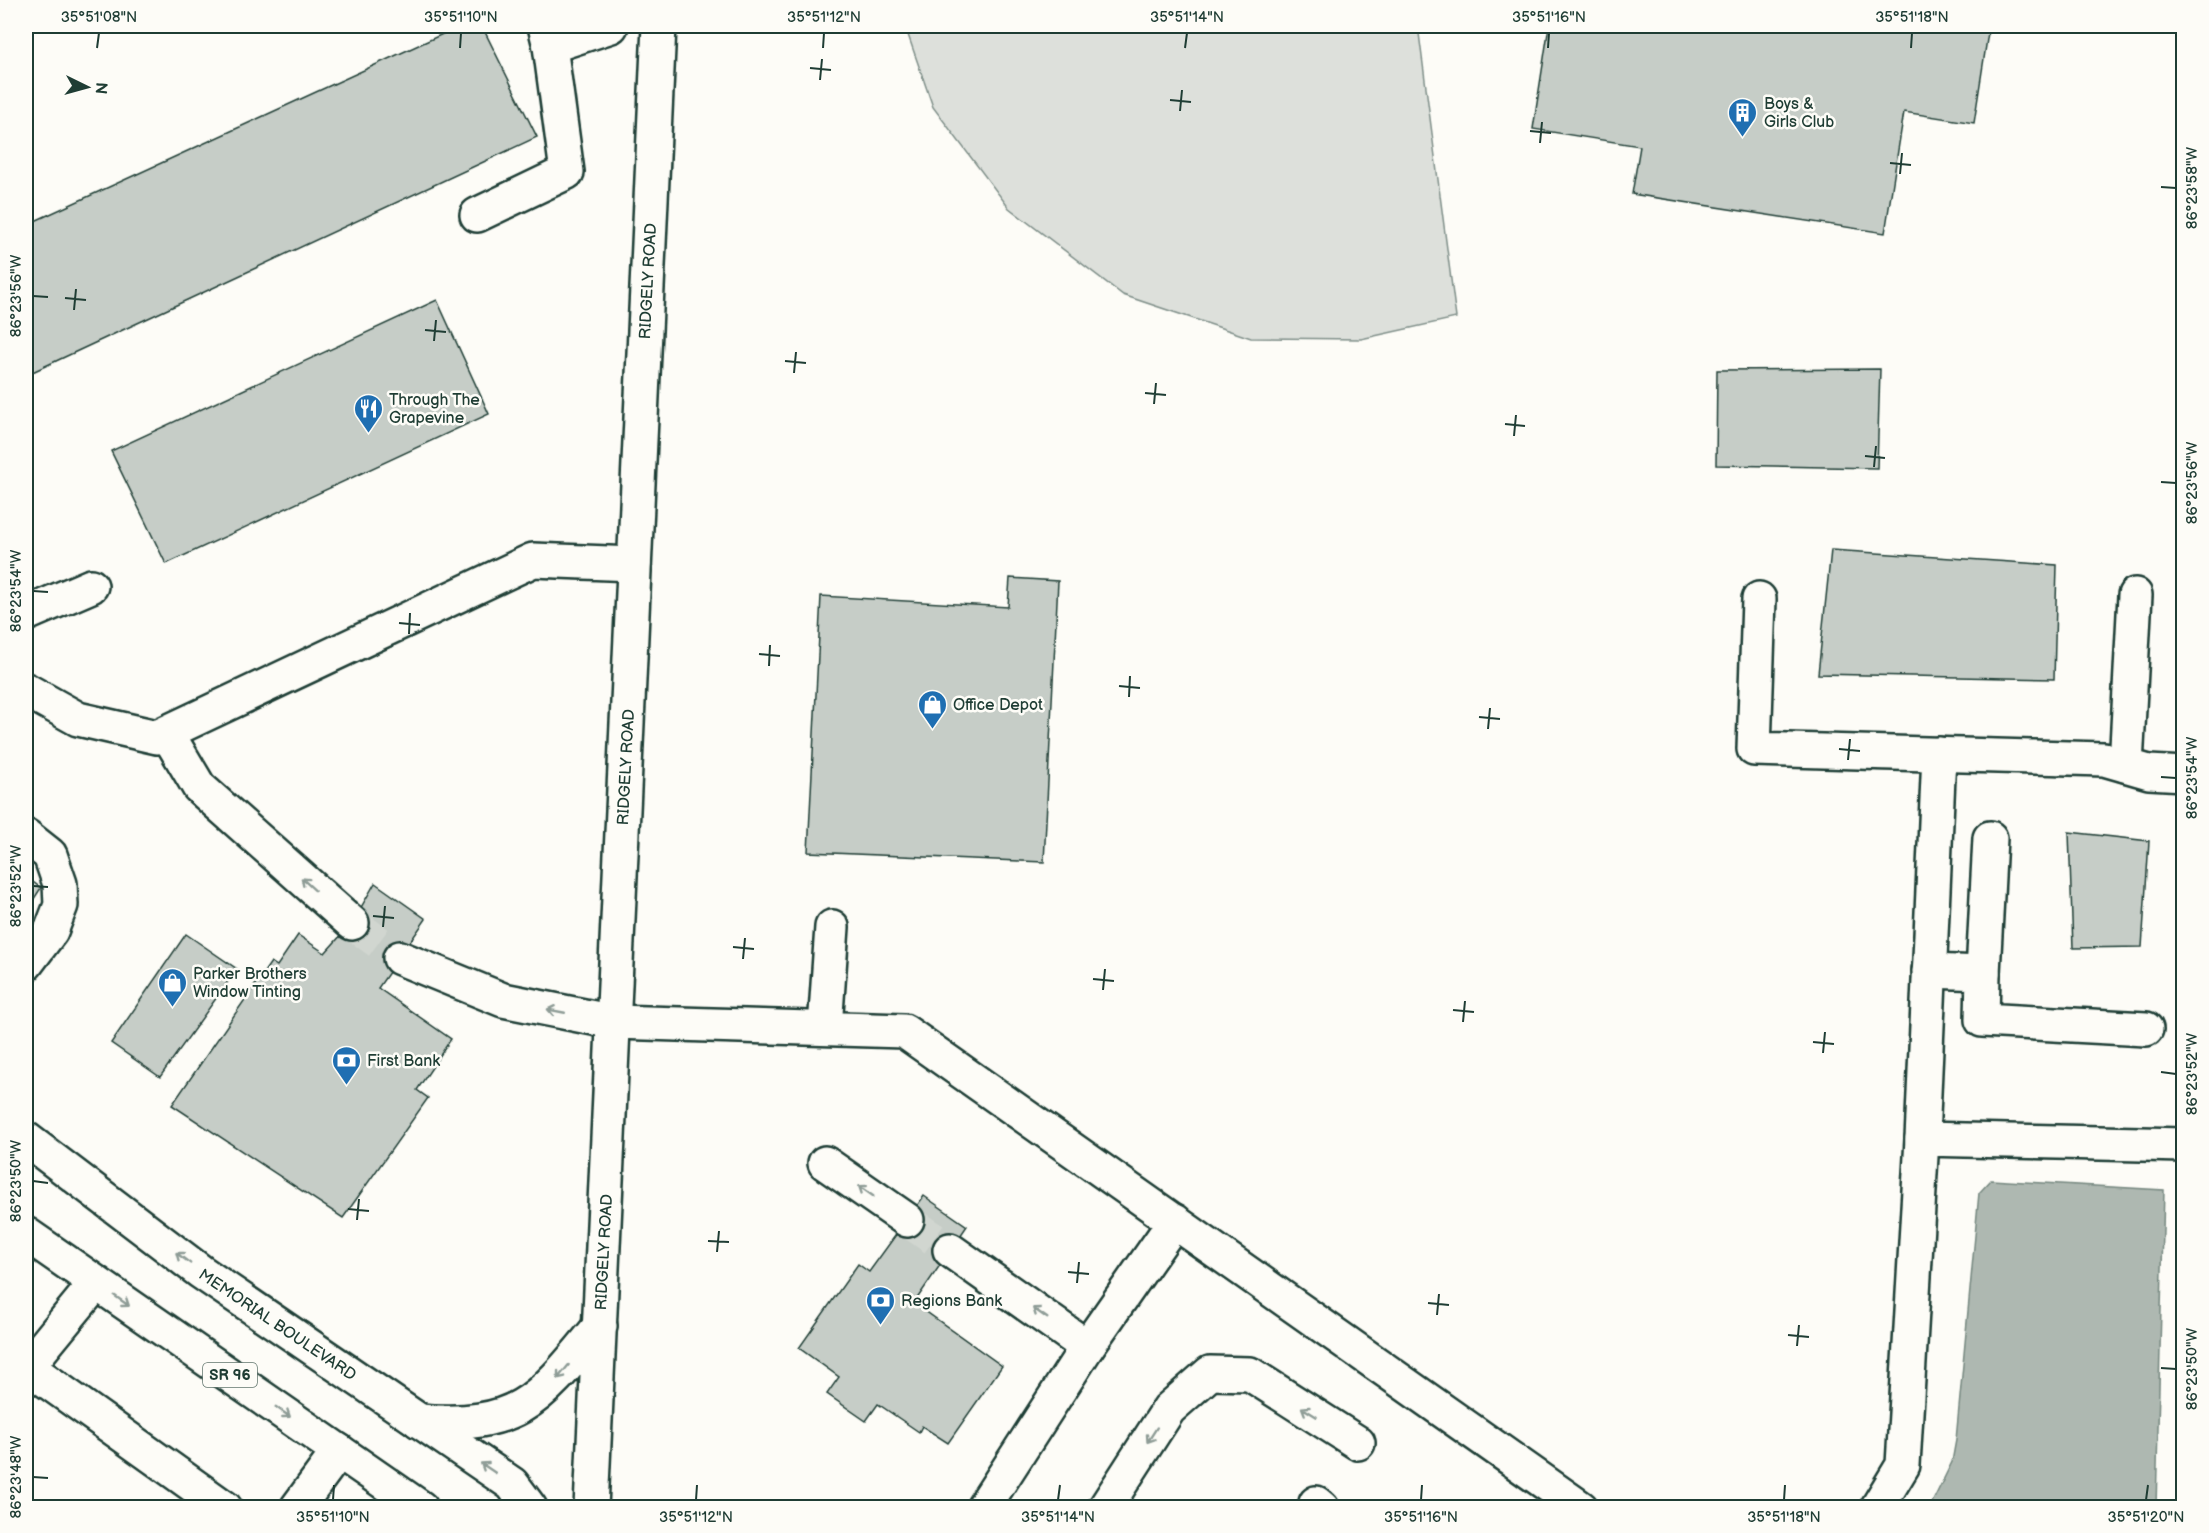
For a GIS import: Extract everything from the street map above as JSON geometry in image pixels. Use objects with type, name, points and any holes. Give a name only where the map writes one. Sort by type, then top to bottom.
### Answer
[{"type":"street","points":[[477,215],[567,172],[548,36],[611,26]]},
{"type":"street","name":"RIDGELY ROAD","points":[[591,1508],[659,26]]},
{"type":"street","points":[[26,690],[78,719],[157,737],[533,560],[634,564]]},
{"type":"street","points":[[26,614],[91,586]]},
{"type":"street","points":[[2126,765],[2135,595]]},
{"type":"street","points":[[1759,599],[1754,748],[2104,759],[2149,772],[2184,774]]},
{"type":"street","points":[[167,732],[199,787],[352,923]]},
{"type":"street","points":[[1877,1508],[1903,1465],[1922,1139],[1939,754]]},
{"type":"street","points":[[26,836],[50,855],[60,884],[61,895],[61,905],[51,931],[26,964]]},
{"type":"street","points":[[1990,838],[1982,1020],[2146,1029]]},
{"type":"street","points":[[825,1028],[832,927]]},
{"type":"street","points":[[400,958],[503,1000],[614,1022],[904,1031],[1175,1221],[1568,1504]]},
{"type":"street","points":[[1929,971],[1983,973]]},
{"type":"street","name":"MEMORIAL BOULEVARD","points":[[26,1139],[201,1272],[512,1484],[530,1508]]},
{"type":"street","points":[[1922,1139],[2184,1145]]},
{"type":"street","points":[[825,1163],[907,1220]]},
{"type":"street","points":[[983,1508],[1087,1347],[1175,1221]]},
{"type":"street","name":"SR 96","points":[[30,1238],[421,1508]]},
{"type":"street","points":[[950,1250],[1087,1347]]},
{"type":"street","points":[[96,1283],[26,1366],[225,1508]]},
{"type":"street","points":[[419,1420],[451,1423],[476,1421],[498,1417],[517,1409],[534,1399],[555,1381],[600,1326]]},
{"type":"street","points":[[1105,1508],[1169,1408],[1210,1373],[1250,1374],[1358,1443]]},
{"type":"street","points":[[297,1508],[339,1451]]},
{"type":"shaded area","points":[[905,26],[1418,26],[1456,318],[1361,339],[1251,338],[1123,295],[1009,208],[933,107]]},
{"type":"shaded area","points":[[1991,1180],[2164,1190],[2156,1507],[1930,1507],[1952,1462],[1979,1193]]},
{"type":"building","points":[[460,26],[482,26],[537,137],[26,375],[26,225]]},
{"type":"building","name":"Boys & Girls Club","points":[[1549,26],[1989,26],[1974,123],[1904,112],[1885,233],[1632,194],[1640,146],[1533,129]]},
{"type":"building","points":[[437,300],[489,414],[166,564],[111,451]]},
{"type":"building","points":[[1880,369],[1877,468],[1716,465],[1717,370]]},
{"type":"building","points":[[1831,550],[2057,565],[2054,679],[1818,674]]},
{"type":"building","name":"Office Depot","points":[[1010,578],[1058,581],[1044,862],[808,852],[821,596],[1008,607]]},
{"type":"building","points":[[2069,832],[2149,841],[2142,947],[2073,948]]},
{"type":"building","points":[[26,877],[41,888],[26,911]]},
{"type":"building","points":[[375,883],[426,919],[378,988],[451,1039],[417,1090],[428,1098],[343,1218],[172,1105],[271,962],[277,966],[298,935],[325,953],[352,923]]},
{"type":"building","points":[[186,934],[237,969],[160,1077],[111,1043]]},
{"type":"building","name":"Regions Bank","points":[[924,1196],[967,1226],[914,1303],[1002,1366],[948,1443],[922,1426],[919,1432],[878,1404],[866,1421],[827,1394],[839,1377],[799,1348],[858,1264],[869,1272]]},
{"type":"tunnel","points":[[352,923],[400,958]]},
{"type":"tunnel","points":[[907,1220],[950,1250]]},
{"type":"place","name":"Boys & Girls Club","points":[[1743,138]]},
{"type":"place","name":"Through The Grapevine","points":[[368,434]]},
{"type":"place","name":"Office Depot","points":[[932,730]]},
{"type":"place","name":"Parker Brothers Window Tinting","points":[[172,1008]]},
{"type":"place","name":"First Bank","points":[[346,1086]]},
{"type":"place","name":"Regions Bank","points":[[880,1326]]}]
